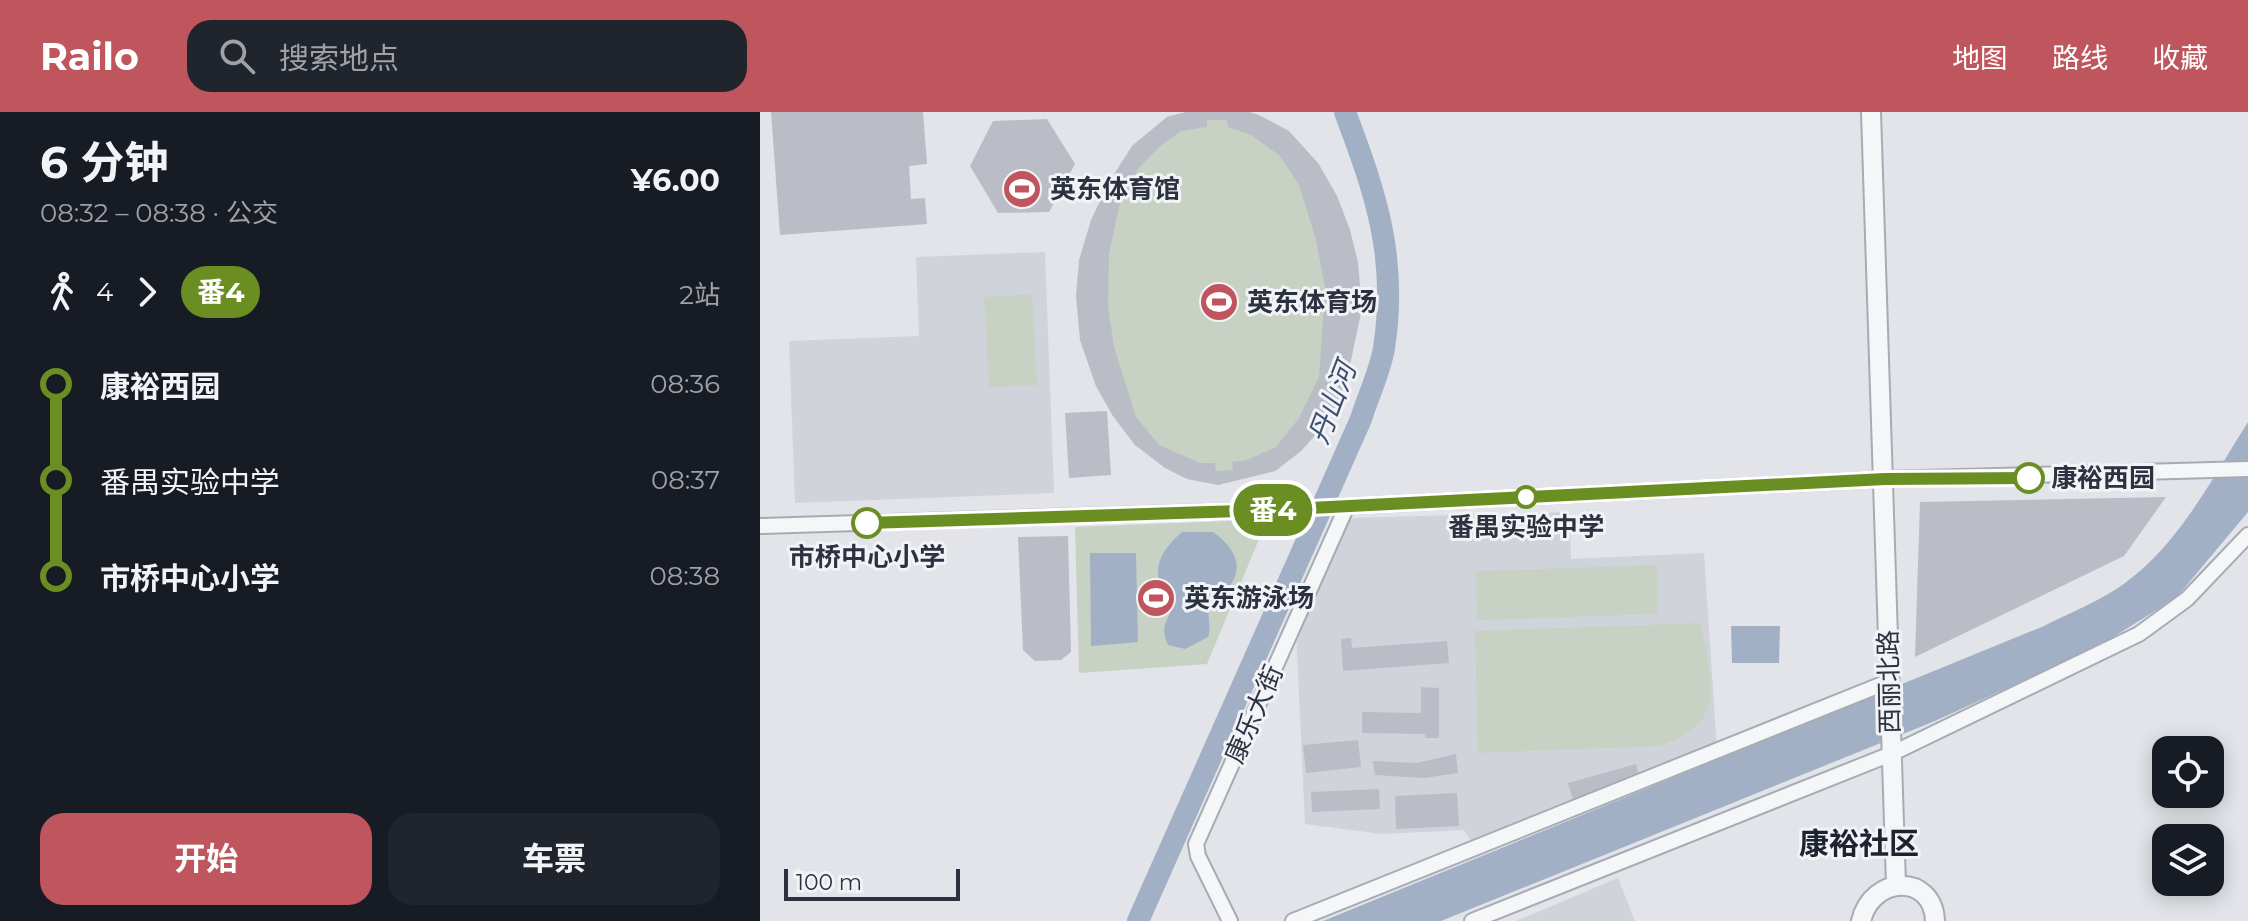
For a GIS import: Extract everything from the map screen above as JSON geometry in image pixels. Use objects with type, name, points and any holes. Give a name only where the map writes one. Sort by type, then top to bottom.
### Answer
[{"type":"street","name":"西丽北路","points":[[1871,112],[1896,885]]},
{"type":"street","points":[[760,526],[1271,510],[1885,479],[2029,478],[2248,469]]},
{"type":"street","name":"康乐大街","points":[[1230,921],[1198,856],[1196,844],[1340,506]]},
{"type":"street","points":[[1472,921],[1891,754],[2139,634],[2187,599],[2248,535]]},
{"type":"street","points":[[1293,921],[1890,681]]},
{"type":"street","points":[[1861,921],[1865,905],[1878,891],[1896,885],[1913,888],[1926,897],[1935,921]]},
{"type":"shaded area","name":"市桥中心小学","points":[[1045,252],[1054,493],[795,503],[789,341],[919,336],[916,257]]},
{"type":"shaded area","name":"番禺实验中学","points":[[1570,512],[1571,559],[1704,553],[1717,749],[1473,844],[1464,830],[1382,834],[1305,824],[1296,630],[1346,518]]},
{"type":"shaded area","points":[[1618,878],[1635,921],[1516,921]]},
{"type":"green space","name":"英东体育场","points":[[1186,112],[1250,112],[1318,163],[1337,196],[1350,230],[1362,308],[1345,388],[1327,422],[1301,451],[1275,471],[1218,485],[1135,445],[1096,386],[1080,340],[1132,146],[1167,117]]},
{"type":"green space","points":[[1032,294],[1037,385],[989,387],[984,297]]},
{"type":"green space","name":"英东游泳场","points":[[1253,520],[1262,532],[1207,664],[1079,673],[1075,527]]},
{"type":"green space","points":[[1657,565],[1658,614],[1477,620],[1476,571]]},
{"type":"green space","points":[[1701,623],[1709,664],[1710,698],[1706,712],[1697,725],[1682,736],[1660,746],[1478,753],[1475,631]]},
{"type":"water","points":[[2248,422],[2248,512],[2176,598],[2097,647],[1935,721],[1441,921],[1323,921],[2044,626],[2096,601],[2125,583],[2162,549],[2194,508]]},
{"type":"water","points":[[1182,532],[1213,532],[1231,550],[1237,565],[1233,581],[1210,607],[1208,637],[1185,649],[1168,645],[1165,638],[1172,599],[1161,585],[1158,575],[1163,554]]},
{"type":"water","points":[[1090,553],[1136,553],[1138,642],[1091,646]]},
{"type":"water","points":[[1731,626],[1780,626],[1779,663],[1732,663]]},
{"type":"building","points":[[771,112],[923,112],[927,164],[909,166],[911,199],[925,198],[927,224],[780,235]]},
{"type":"building","points":[[1186,112],[1250,112],[1289,131],[1318,163],[1337,196],[1358,262],[1362,308],[1345,388],[1327,422],[1301,451],[1275,471],[1218,485],[1187,479],[1165,468],[1135,445],[1096,386],[1080,340],[1076,296],[1079,260],[1091,220],[1109,182],[1132,146],[1167,117]],"holes":[[[1207,120],[1227,120],[1228,127],[1251,135],[1280,156],[1299,185],[1316,240],[1325,288],[1319,377],[1299,418],[1276,447],[1247,460],[1232,462],[1233,470],[1216,471],[1215,463],[1200,463],[1159,445],[1136,417],[1114,347],[1108,306],[1109,254],[1119,206],[1138,169],[1159,147],[1181,131],[1207,127]]]},
{"type":"building","name":"英东体育馆","points":[[1047,119],[1075,164],[1049,212],[998,213],[970,166],[993,121]]},
{"type":"building","points":[[1107,411],[1111,475],[1069,478],[1065,413]]},
{"type":"building","points":[[2166,497],[2124,556],[1915,657],[1920,502]]},
{"type":"building","points":[[1068,536],[1071,652],[1061,660],[1035,661],[1023,650],[1018,537]]},
{"type":"building","points":[[1351,638],[1352,648],[1447,641],[1449,663],[1343,671],[1341,639]]},
{"type":"building","points":[[1421,687],[1439,688],[1439,738],[1425,738],[1425,734],[1362,733],[1362,712],[1421,713]]},
{"type":"building","points":[[1358,740],[1361,767],[1306,773],[1303,745]]},
{"type":"building","points":[[1456,754],[1458,773],[1424,778],[1375,775],[1373,761],[1417,763]]},
{"type":"building","points":[[1636,764],[1640,782],[1573,800],[1568,783]]},
{"type":"building","points":[[1379,789],[1380,809],[1312,812],[1311,792]]},
{"type":"building","points":[[1457,793],[1459,826],[1396,829],[1395,796]]},
{"type":"waterway","name":"丹山河","points":[[1138,921],[1361,419],[1382,357],[1388,316],[1386,256],[1375,199],[1345,112]]},
{"type":"bus line","name":"番4","points":[[867,523],[1271,510],[1885,479],[2029,478]]},
{"type":"place","name":"英东体育馆","points":[[1022,189]]},
{"type":"place","name":"英东体育场","points":[[1219,302]]},
{"type":"place","name":"康裕西园","points":[[2029,478]]},
{"type":"place","name":"番禺实验中学","points":[[1526,497]]},
{"type":"place","name":"市桥中心小学","points":[[867,523]]},
{"type":"place","name":"英东游泳场","points":[[1156,598]]},
{"type":"district","name":"康裕社区","points":[[1859,843]]}]
